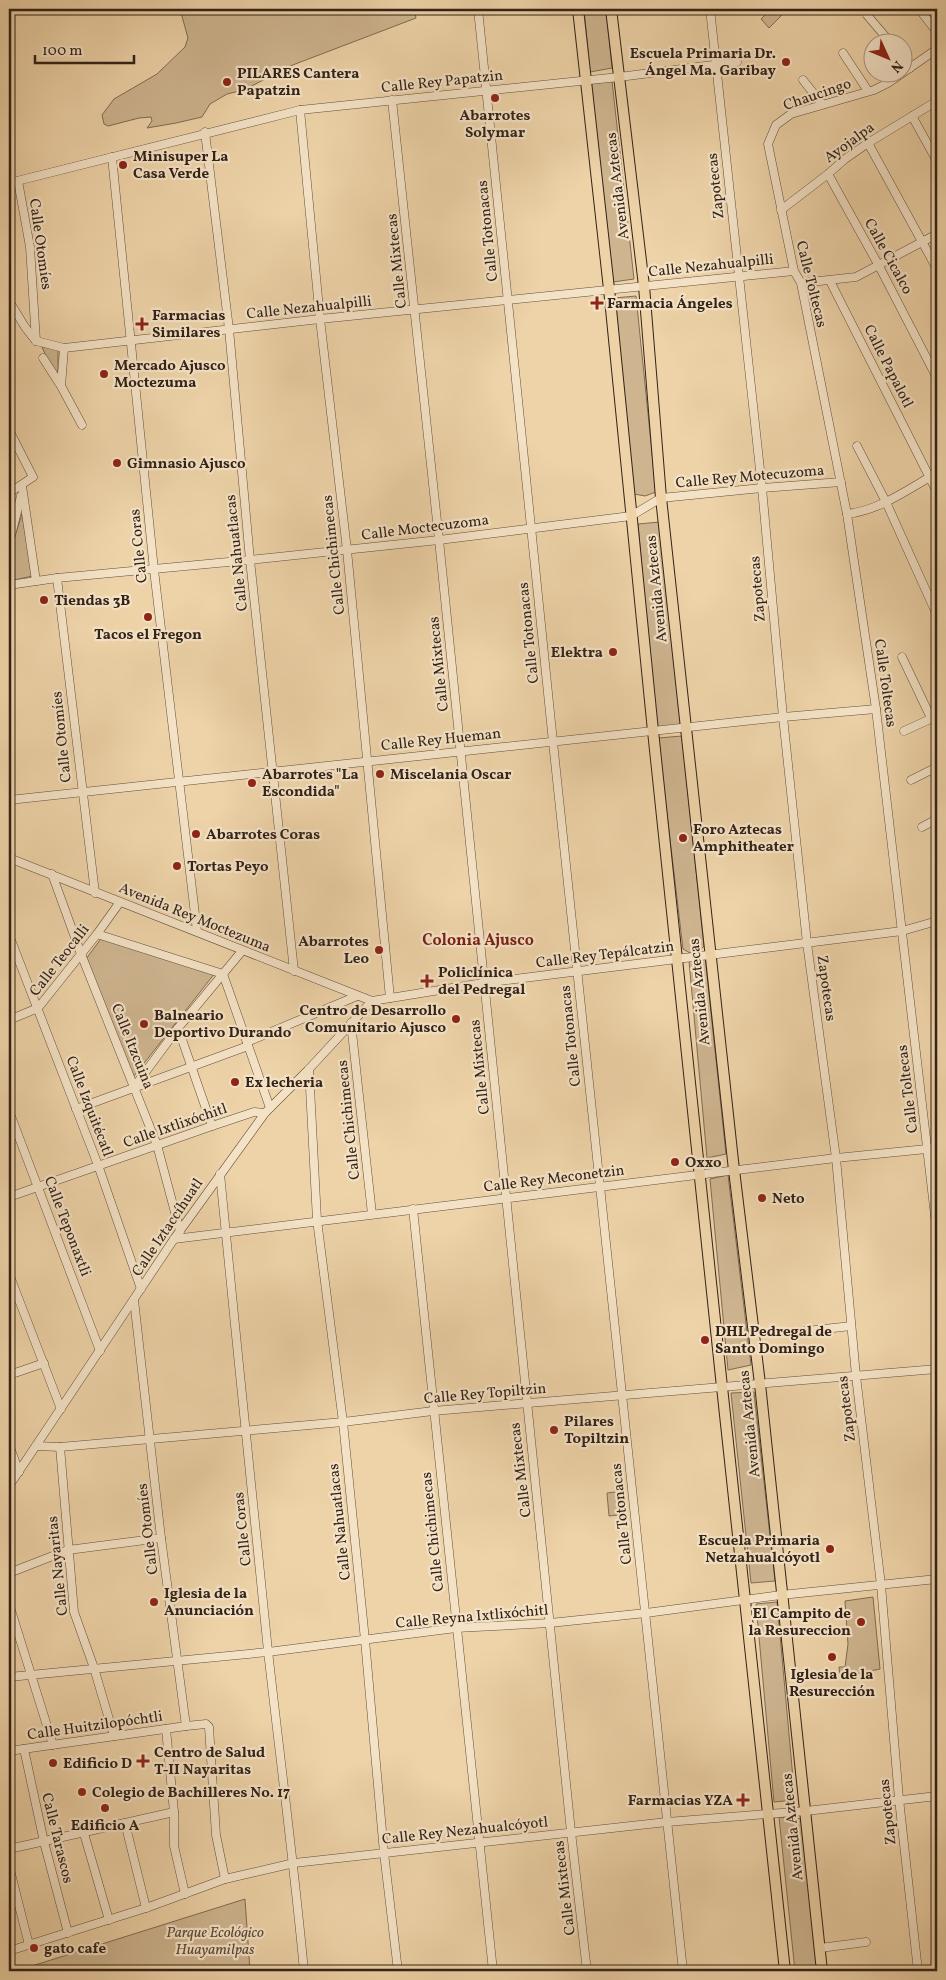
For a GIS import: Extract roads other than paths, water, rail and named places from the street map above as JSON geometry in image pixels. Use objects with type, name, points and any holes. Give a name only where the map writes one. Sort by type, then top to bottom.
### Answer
[{"type":"main road","name":"Avenida Aztecas","points":[[578,9],[785,1971]]},
{"type":"main road","name":"Avenida Aztecas","points":[[611,9],[644,286],[661,498],[734,1170],[760,1384],[822,1971]]},
{"type":"street","name":"Calle Totonacas","points":[[478,9],[553,742],[683,1971]]},
{"type":"street","name":"Zapotecas","points":[[710,9],[762,488],[783,717],[807,942],[836,1158],[856,1376],[881,1585],[899,1799],[918,1971]]},
{"type":"street","points":[[919,9],[937,32]]},
{"type":"street","points":[[867,15],[881,32]]},
{"type":"street","name":"Chaucingo","points":[[914,65],[937,50]]},
{"type":"street","points":[[842,53],[868,91]]},
{"type":"street","name":"Calle Rey Papatzin","points":[[9,183],[206,132],[300,110],[619,77],[737,62]]},
{"type":"street","points":[[803,80],[822,104]]},
{"type":"street","name":"Chaucingo","points":[[768,144],[776,125],[784,118],[891,82]]},
{"type":"street","name":"Calle Mixtecas","points":[[392,100],[461,751],[526,1403],[587,1971]]},
{"type":"street","name":"Ayojalpa","points":[[781,210],[845,159],[937,101]]},
{"type":"street","name":"Calle Chichimecas","points":[[300,110],[320,319],[347,550],[390,998]]},
{"type":"street","points":[[912,116],[937,161]]},
{"type":"street","name":"Calle Nahuatlacas","points":[[206,132],[229,329],[250,560],[294,971]]},
{"type":"street","points":[[868,143],[937,269]]},
{"type":"street","name":"Calle Toltecas","points":[[768,144],[794,270],[801,283],[847,514],[876,709],[937,1233]]},
{"type":"street","name":"Calle Coras","points":[[112,157],[154,570],[196,931]]},
{"type":"street","name":"Calle Cicalco","points":[[828,174],[879,266],[937,378]]},
{"type":"street","name":"Calle Otomíes","points":[[18,181],[30,247],[36,341]]},
{"type":"street","points":[[801,283],[856,277],[937,234]]},
{"type":"street","name":"Calle Nezahualpilli","points":[[36,341],[64,348],[130,339],[794,270]]},
{"type":"street","name":"Calle Papalotl","points":[[830,281],[934,475],[937,492]]},
{"type":"street","points":[[9,301],[36,341]]},
{"type":"street","points":[[62,386],[64,348]]},
{"type":"street","points":[[43,358],[62,386],[82,425]]},
{"type":"street","points":[[9,430],[33,477],[22,489],[9,543]]},
{"type":"street","points":[[857,446],[886,502],[937,615]]},
{"type":"street","points":[[847,514],[862,512],[886,502],[934,475]]},
{"type":"street","name":"Calle Rey Motecuzoma","points":[[661,498],[840,482]]},
{"type":"street","points":[[9,493],[22,489]]},
{"type":"street","points":[[22,489],[36,580]]},
{"type":"street","name":"Calle Moctecuzoma","points":[[9,585],[36,580],[154,570],[439,540],[631,516],[661,498]]},
{"type":"street","name":"Calle Otomíes","points":[[58,578],[94,893]]},
{"type":"street","points":[[902,657],[934,717],[904,731]]},
{"type":"street","name":"Calle Rey Hueman","points":[[9,800],[783,717],[876,709]]},
{"type":"street","points":[[911,780],[937,767]]},
{"type":"street","points":[[922,827],[937,819]]},
{"type":"street","name":"Avenida Rey Moctezuma","points":[[9,858],[372,1001]]},
{"type":"street","name":"Calle Itzcuina","points":[[52,874],[81,954],[157,1145],[180,1231]]},
{"type":"street","name":"Calle Teocalli","points":[[9,1020],[38,1008],[120,902]]},
{"type":"street","name":"Calle Rey Tepálcatzin","points":[[372,1001],[483,983],[902,931],[937,921]]},
{"type":"street","points":[[97,934],[223,974]]},
{"type":"street","name":"Calle Izquitécatl","points":[[9,935],[98,1166],[141,1289]]},
{"type":"street","points":[[135,1086],[178,1028],[242,950]]},
{"type":"street","points":[[223,974],[248,1044],[268,1110]]},
{"type":"street","points":[[76,1109],[248,1044],[357,996]]},
{"type":"street","name":"Calle Iztaccíhuatl","points":[[9,1486],[174,1239],[220,1174],[268,1110],[372,1001]]},
{"type":"street","name":"Calle Chichimecas","points":[[351,1023],[372,1214]]},
{"type":"street","points":[[178,1028],[212,1126]]},
{"type":"street","name":"Calle Nahuatlacas","points":[[309,1069],[317,1220],[343,1422],[384,1852],[398,1971]]},
{"type":"street","name":"Calle Ixtlixóchitl","points":[[9,1197],[212,1126],[254,1112],[268,1110]]},
{"type":"street","name":"Calle Teponaxtli","points":[[9,1111],[100,1352]]},
{"type":"street","name":"Calle Rey Meconetzin","points":[[174,1239],[700,1174],[937,1148]]},
{"type":"street","name":"Calle Coras","points":[[220,1174],[268,1652],[294,1863],[304,1971]]},
{"type":"street","name":"Calle Chichimecas","points":[[413,1209],[493,1971]]},
{"type":"street","points":[[9,1274],[61,1409]]},
{"type":"street","name":"Calle Otomíes","points":[[134,1300],[161,1538],[186,1726]]},
{"type":"street","points":[[788,1333],[851,1326]]},
{"type":"street","points":[[9,1375],[44,1363]]},
{"type":"street","name":"Calle Rey Topiltzin","points":[[36,1446],[60,1447],[343,1422],[433,1411],[937,1369]]},
{"type":"street","points":[[9,1445],[19,1472]]},
{"type":"street","name":"Calle Nayaritas","points":[[60,1447],[74,1612],[94,1668],[114,1736]]},
{"type":"street","points":[[9,1573],[68,1550],[161,1538]]},
{"type":"street","name":"Calle Reyna Ixtlixóchitl","points":[[9,1677],[268,1652],[456,1628],[550,1623],[646,1613],[781,1595],[937,1579]]},
{"type":"street","points":[[9,1604],[53,1745]]},
{"type":"street","points":[[186,1726],[206,1724],[209,1727],[216,1835],[225,1879]]},
{"type":"street","name":"Calle Huitzilopóchtli","points":[[9,1751],[186,1726]]},
{"type":"street","points":[[166,1729],[174,1812],[174,1846],[185,1894]]},
{"type":"street","name":"Calle Tarascos","points":[[24,1749],[44,1842],[68,1932]]},
{"type":"street","name":"Calle Rey Nezahualcóyotl","points":[[9,1951],[29,1943],[146,1908],[225,1879],[294,1863],[571,1832],[806,1811],[937,1796]]},
{"type":"street","points":[[9,1849],[174,1812]]},
{"type":"street","points":[[125,1823],[146,1908]]},
{"type":"street","points":[[85,1837],[109,1920]]},
{"type":"street","points":[[9,1866],[11,1889],[29,1943]]},
{"type":"street","points":[[820,1948],[866,1942]]},
{"type":"place","name":"Escuela Primaria Dr. Ángel Ma. Garibay","points":[[786,62]]},
{"type":"place","name":"PILARES Cantera Papatzin","points":[[227,82]]},
{"type":"place","name":"Abarrotes Solymar","points":[[495,98]]},
{"type":"place","name":"Minisuper La Casa Verde","points":[[123,165]]},
{"type":"place","name":"Farmacia Ángeles","points":[[597,303]]},
{"type":"place","name":"Farmacias Similares","points":[[142,324]]},
{"type":"place","name":"Mercado Ajusco Moctezuma","points":[[104,374]]},
{"type":"place","name":"Gimnasio Ajusco","points":[[117,463]]},
{"type":"place","name":"Tiendas 3B","points":[[44,600]]},
{"type":"place","name":"Tacos el Fregon","points":[[148,617]]},
{"type":"place","name":"Elektra","points":[[613,652]]},
{"type":"place","name":"Miscelania Oscar","points":[[380,774]]},
{"type":"place","name":"Abarrotes \"La Escondida\"","points":[[252,783]]},
{"type":"place","name":"Abarrotes Coras","points":[[196,834]]},
{"type":"place","name":"Foro Aztecas Amphitheater","points":[[683,838]]},
{"type":"place","name":"Tortas Peyo","points":[[177,866]]},
{"type":"place","name":"Abarrotes Leo","points":[[379,950]]},
{"type":"place","name":"Policlínica del Pedregal","points":[[427,981]]},
{"type":"place","name":"Centro de Desarrollo Comunitario Ajusco","points":[[456,1019]]},
{"type":"place","name":"Balneario Deportivo Durando","points":[[144,1024]]},
{"type":"place","name":"Ex lecheria","points":[[235,1082]]},
{"type":"place","name":"Oxxo","points":[[675,1162]]},
{"type":"place","name":"Neto","points":[[762,1198]]},
{"type":"place","name":"DHL Pedregal de Santo Domingo","points":[[705,1340]]},
{"type":"place","name":"Pilares Topiltzin","points":[[554,1430]]},
{"type":"place","name":"Escuela Primaria Netzahualcóyotl","points":[[830,1549]]},
{"type":"place","name":"Iglesia de la Anunciación","points":[[154,1602]]},
{"type":"place","name":"El Campito de la Resureccion","points":[[861,1622]]},
{"type":"place","name":"Iglesia de la Resurección","points":[[832,1657]]},
{"type":"place","name":"Centro de Salud T-II Nayaritas","points":[[143,1761]]},
{"type":"place","name":"Edificio D","points":[[53,1763]]},
{"type":"place","name":"Colegio de Bachilleres No. 17","points":[[82,1792]]},
{"type":"place","name":"Farmacias YZA","points":[[743,1800]]},
{"type":"place","name":"Edificio A","points":[[105,1808]]},
{"type":"place","name":"gato cafe","points":[[34,1948]]},
{"type":"district","name":"Colonia Ajusco","points":[[478,939]]},
{"type":"park label","name":"Parque Ecológico Huayamilpas","points":[[215,1940]]}]
